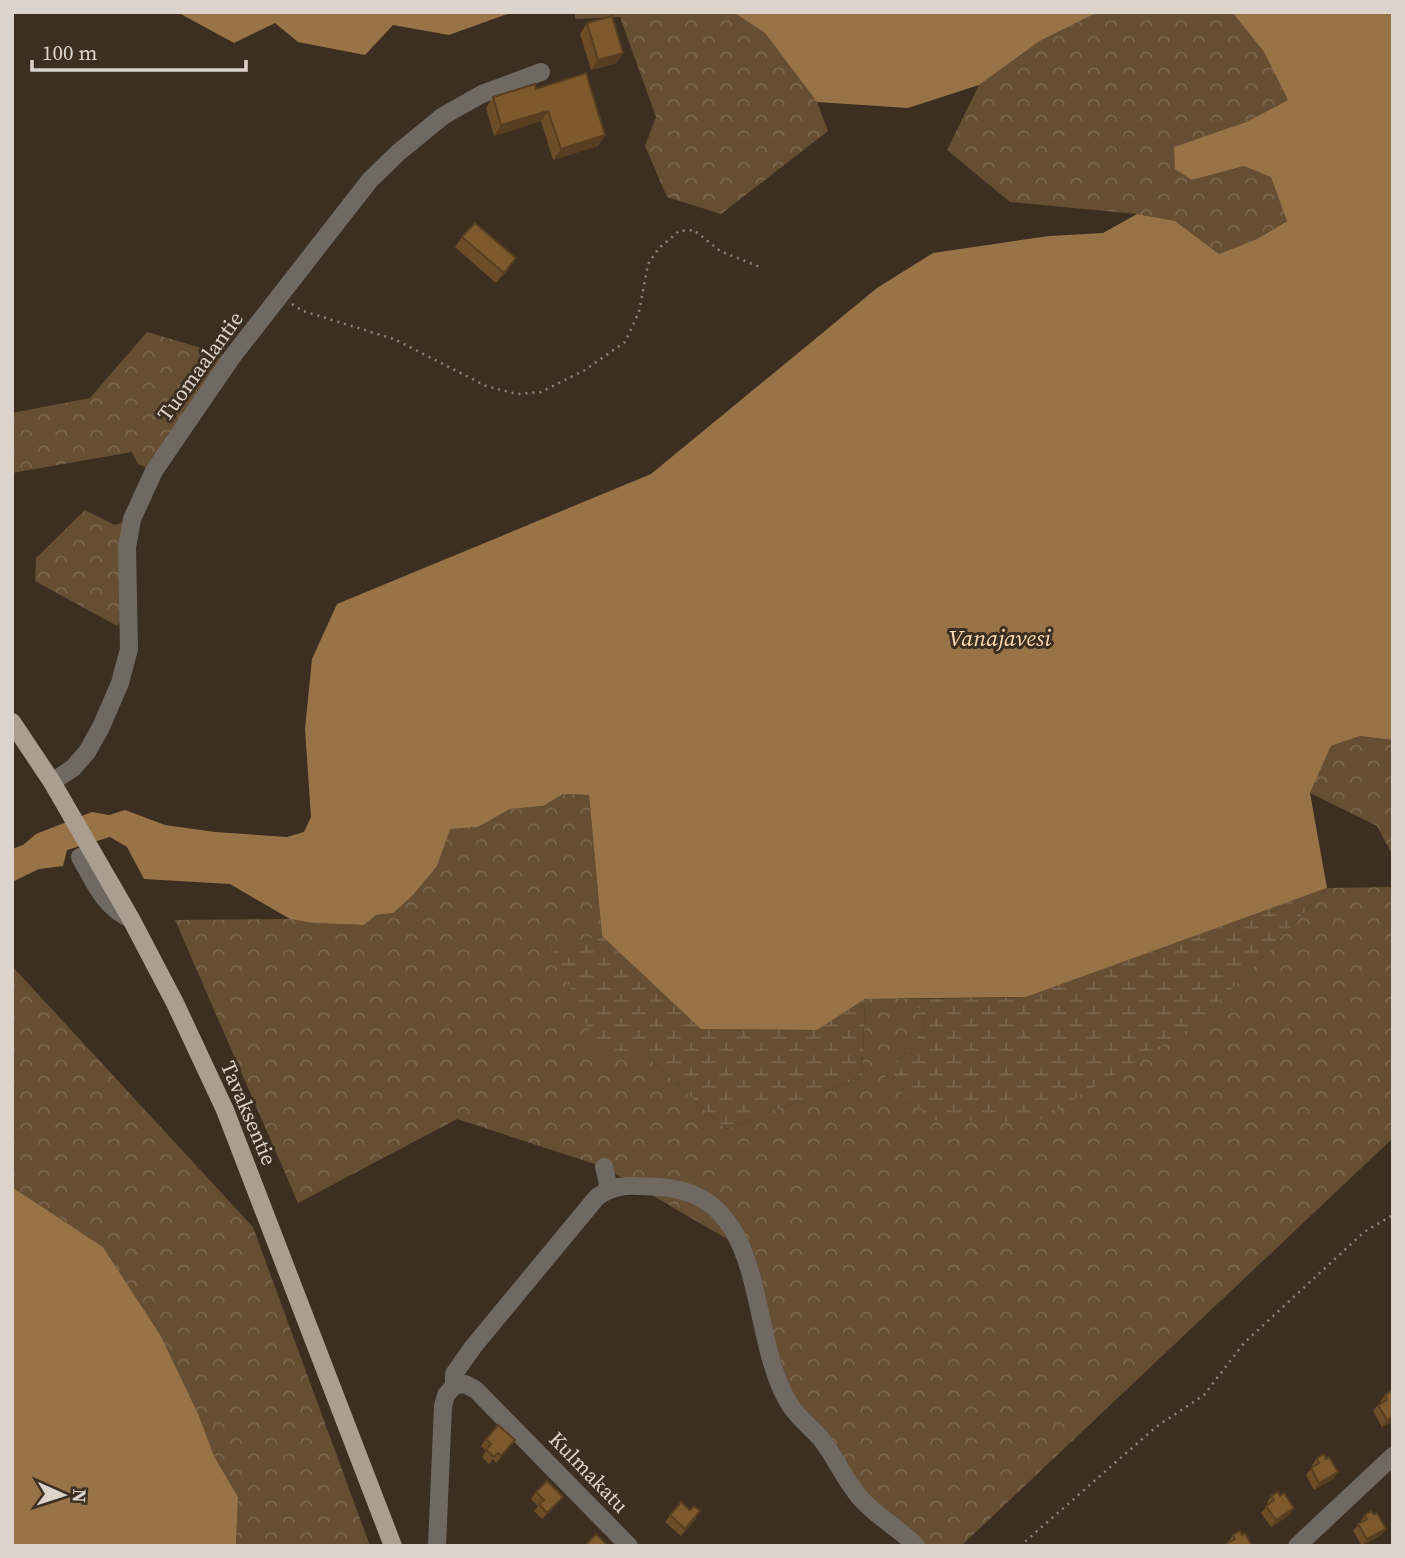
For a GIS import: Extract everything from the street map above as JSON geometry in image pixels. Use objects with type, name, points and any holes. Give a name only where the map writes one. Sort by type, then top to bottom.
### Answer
[{"type":"main road","name":"Tavaksentie","points":[[12,722],[68,811],[85,855],[131,919],[175,1003],[225,1110],[393,1546]]},
{"type":"street","name":"Tuomaalantie","points":[[51,782],[73,768],[87,752],[120,683],[129,649],[127,548],[132,519],[142,494],[154,471],[232,357],[370,180],[399,152],[443,116],[482,94],[541,72]]},
{"type":"street","points":[[604,1167],[609,1188]]},
{"type":"street","points":[[437,1546],[443,1406],[446,1395],[454,1386],[454,1374],[473,1347],[597,1197],[618,1185],[674,1188],[697,1196],[733,1228],[744,1249],[779,1382],[790,1406],[822,1440],[852,1488],[865,1503],[904,1533],[916,1546]]},
{"type":"street","name":"Kulmakatu","points":[[454,1386],[464,1384],[476,1390],[629,1546]]},
{"type":"street","points":[[1297,1546],[1393,1457]]},
{"type":"path","points":[[281,296],[303,311],[394,339],[486,386],[517,394],[541,392],[586,370],[625,342],[639,312],[648,264],[659,248],[678,231],[694,230],[720,251],[761,267]]},
{"type":"path","points":[[1020,1546],[1156,1427],[1204,1395],[1244,1343],[1364,1232],[1393,1215]]},
{"type":"green space","points":[[575,12],[733,12],[765,33],[817,102],[828,131],[721,214],[667,197],[645,146],[656,117],[620,17],[575,19]]},
{"type":"green space","points":[[1098,12],[1232,12],[1264,52],[1288,100],[1246,122],[1175,147],[1192,180],[1244,166],[1272,177],[1288,220],[1257,239],[1219,254],[1174,221],[1137,214],[1010,202],[947,150],[979,85],[1040,41]]},
{"type":"green space","points":[[147,332],[232,357],[154,471],[138,464],[132,452],[12,473],[12,413],[90,398]]},
{"type":"green space","points":[[85,510],[115,525],[132,519],[129,611],[117,626],[35,581],[36,558]]},
{"type":"green space","points":[[1360,736],[1393,740],[1393,856],[1377,826],[1310,793],[1331,746]]},
{"type":"green space","points":[[563,794],[589,795],[602,936],[552,946],[639,1049],[726,1129],[862,1077],[865,999],[915,999],[926,1027],[884,1079],[1203,1020],[1327,888],[1393,887],[1393,1138],[961,1546],[914,1546],[790,1406],[744,1249],[604,1167],[457,1119],[298,1203],[175,920],[290,919],[313,923],[364,925],[376,915],[393,913],[437,866],[449,829],[478,827],[510,809],[543,806]]},
{"type":"green space","points":[[1327,888],[1203,1020],[1037,1122],[935,1120],[884,1079],[926,1027],[915,999],[1026,997]]},
{"type":"green space","points":[[602,936],[702,1029],[817,1030],[865,999],[862,1077],[726,1129],[639,1049],[601,1056],[551,946]]},
{"type":"green space","points":[[12,966],[253,1227],[370,1546],[236,1546],[238,1497],[214,1456],[199,1416],[161,1336],[103,1247],[12,1187]]},
{"type":"water","points":[[177,12],[513,12],[449,35],[393,25],[365,55],[298,42],[275,23],[234,43]]},
{"type":"water","points":[[733,12],[1098,12],[1040,41],[979,85],[908,108],[817,102],[765,33]]},
{"type":"water","name":"Vanajavesi","points":[[1232,12],[1393,12],[1393,740],[1360,736],[1331,746],[1310,793],[1327,888],[1026,997],[865,999],[817,1030],[701,1029],[602,936],[589,795],[563,794],[543,806],[510,809],[478,827],[450,829],[437,866],[413,895],[393,913],[376,915],[364,925],[313,923],[290,919],[230,884],[144,879],[127,847],[110,837],[67,850],[63,866],[39,869],[12,882],[12,849],[23,845],[36,834],[92,812],[109,815],[125,810],[165,825],[215,832],[287,837],[304,832],[311,817],[305,729],[312,659],[337,604],[651,474],[877,288],[933,253],[1049,236],[1103,233],[1137,214],[1175,221],[1219,254],[1257,239],[1287,221],[1271,177],[1244,166],[1192,180],[1175,169],[1174,147],[1246,122],[1288,100],[1264,52]]},
{"type":"water","points":[[12,1187],[103,1247],[161,1336],[199,1416],[214,1456],[238,1497],[236,1546],[12,1546]]},
{"type":"building","points":[[612,16],[623,53],[598,60],[587,23]]},
{"type":"building","points":[[586,73],[605,135],[561,149],[548,111],[501,125],[493,97],[535,84],[536,89]]},
{"type":"building","points":[[475,223],[516,258],[504,273],[462,237]]},
{"type":"building","points":[[1391,1391],[1393,1416],[1387,1420],[1378,1405],[1387,1400],[1385,1395]]},
{"type":"building","points":[[498,1425],[515,1440],[501,1456],[498,1453],[494,1457],[486,1450],[491,1444],[486,1439]]},
{"type":"building","points":[[1324,1454],[1326,1459],[1329,1457],[1338,1472],[1319,1483],[1311,1468],[1319,1463],[1317,1458]]},
{"type":"building","points":[[547,1481],[563,1497],[547,1513],[539,1504],[544,1500],[536,1492]]},
{"type":"building","points":[[1278,1492],[1280,1496],[1284,1493],[1294,1508],[1276,1520],[1266,1506],[1274,1500],[1271,1496]]},
{"type":"building","points":[[681,1502],[690,1510],[694,1506],[700,1511],[685,1529],[670,1515]]},
{"type":"building","points":[[1371,1511],[1374,1515],[1377,1513],[1386,1529],[1367,1539],[1358,1524],[1367,1519],[1365,1515]]},
{"type":"building","points":[[1240,1531],[1242,1535],[1245,1533],[1252,1546],[1227,1546],[1226,1544],[1235,1539],[1233,1535]]},
{"type":"building","points":[[596,1534],[608,1546],[585,1546]]}]
